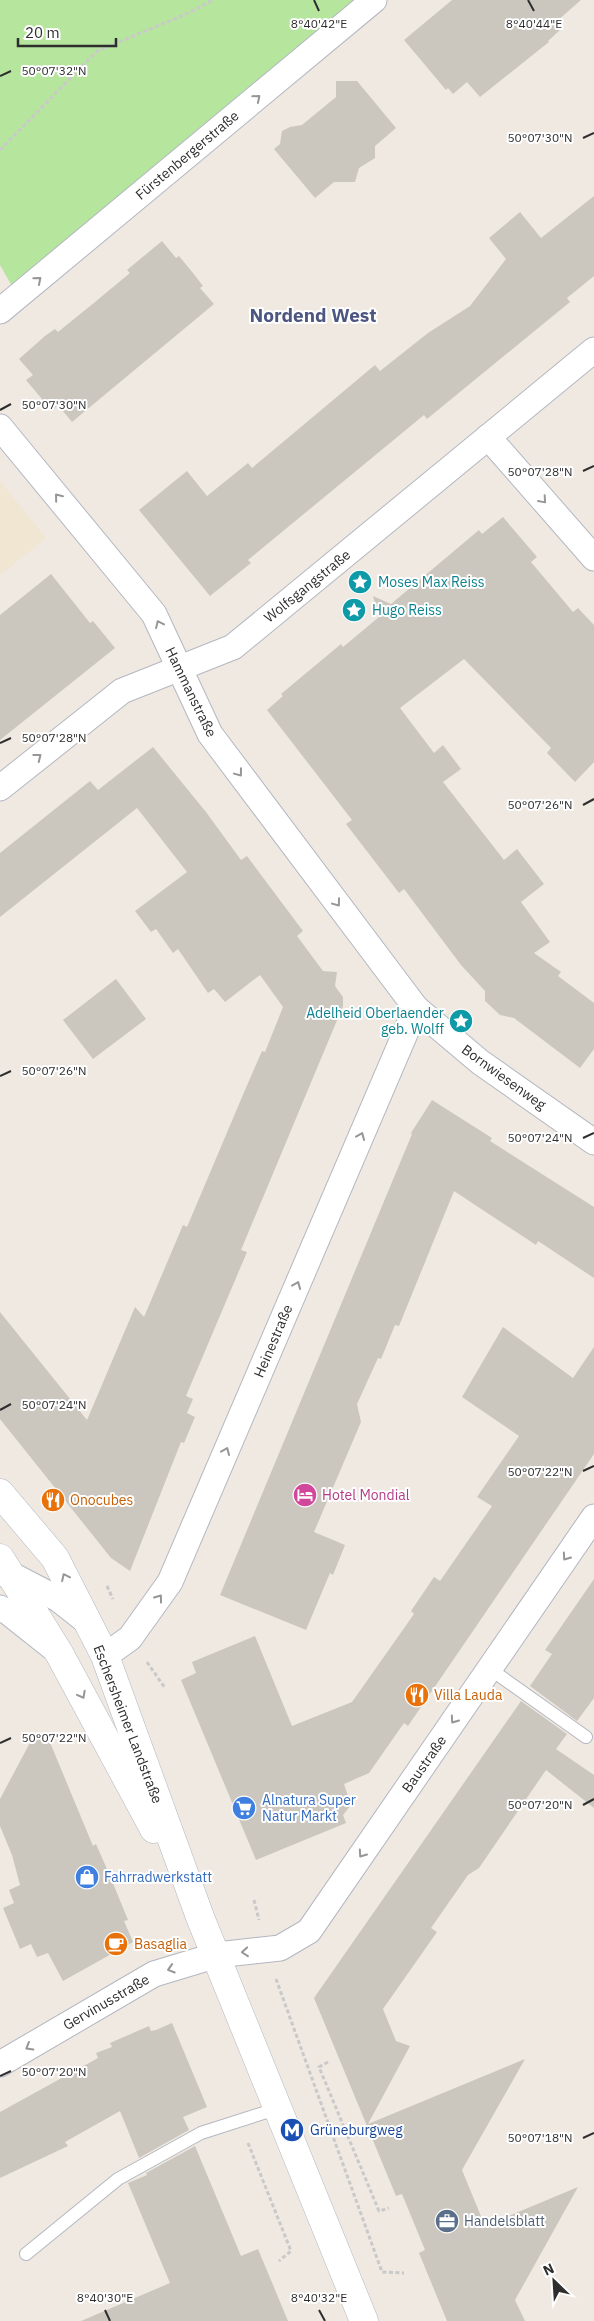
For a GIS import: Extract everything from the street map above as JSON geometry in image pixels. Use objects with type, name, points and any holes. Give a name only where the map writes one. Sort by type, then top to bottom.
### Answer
[{"type":"main road","name":"Eschersheimer Landstraße","points":[[0,1494],[56,1558],[105,1656],[200,1917]]},
{"type":"main road","name":"Eschersheimer Landstraße","points":[[3,1569],[59,1653],[200,1917],[364,2321]]},
{"type":"street","name":"Fürstenbergerstraße","points":[[0,311],[374,0]]},
{"type":"street","name":"Wolfsgangstraße","points":[[0,788],[122,691],[233,647],[594,350]]},
{"type":"street","name":"Hammanstraße","points":[[0,427],[154,614],[210,734],[416,1008]]},
{"type":"street","points":[[488,437],[594,558]]},
{"type":"street","name":"Bornwiesenweg","points":[[416,1008],[480,1062],[594,1142]]},
{"type":"street","name":"Heinestraße","points":[[105,1656],[130,1638],[170,1582],[416,1008]]},
{"type":"street","name":"Baustraße","points":[[217,1955],[280,1948],[309,1931],[594,1517]]},
{"type":"street","points":[[3,1569],[58,1599],[86,1621]]},
{"type":"street","points":[[0,1608],[8,1612],[59,1653]]},
{"type":"street","name":"Gervinusstraße","points":[[0,2064],[154,1974],[217,1955]]},
{"type":"lane","points":[[490,1669],[586,1737]]},
{"type":"lane","points":[[26,2254],[118,2179],[201,2133],[279,2108]]},
{"type":"path","points":[[0,150],[97,51],[186,14],[213,0]]},
{"type":"path","points":[[254,1900],[267,1950],[382,2272],[404,2273]]},
{"type":"path","points":[[328,2062],[319,2066],[379,2211],[389,2208]]},
{"type":"path","points":[[246,2138],[291,2251],[279,2261]]},
{"type":"shaded area","points":[[0,481],[46,538],[0,575]]},
{"type":"green space","points":[[0,0],[356,0],[12,286],[0,265]]},
{"type":"building","points":[[452,0],[581,0],[556,22],[561,29],[549,42],[480,97],[467,82],[453,94],[448,88],[446,90],[404,40]]},
{"type":"building","points":[[336,81],[357,81],[396,128],[375,146],[375,158],[359,168],[355,182],[334,182],[315,198],[274,149],[280,144],[282,131],[290,127],[302,125],[336,97]]},
{"type":"building","points":[[594,196],[594,276],[567,298],[570,302],[427,419],[424,415],[248,560],[251,563],[210,596],[139,510],[187,471],[207,496],[248,463],[252,468],[375,365],[380,371],[428,333],[470,306],[506,259],[489,238],[520,212],[541,238]]},
{"type":"building","points":[[162,241],[176,258],[179,256],[203,286],[200,288],[214,304],[72,422],[58,405],[52,411],[26,380],[33,375],[19,359],[45,336],[55,329],[58,332],[95,302],[130,273],[127,270]]},
{"type":"building","points":[[503,517],[537,557],[531,562],[573,612],[578,608],[594,625],[594,762],[575,782],[547,753],[551,748],[464,659],[400,708],[434,753],[443,745],[461,769],[443,782],[504,860],[517,849],[544,884],[521,902],[550,942],[534,953],[561,972],[558,976],[594,1003],[594,1049],[580,1068],[514,1018],[500,1015],[485,1001],[485,991],[461,965],[404,889],[399,893],[346,824],[352,820],[267,710],[283,696],[281,694],[341,644],[343,647],[379,617],[373,596],[391,604],[479,530],[482,534]]},
{"type":"building","points":[[51,574],[90,623],[93,621],[115,648],[0,740],[0,615]]},
{"type":"building","points":[[153,747],[206,812],[241,860],[247,856],[303,931],[297,936],[323,971],[337,972],[335,986],[343,997],[343,1006],[241,1250],[247,1252],[186,1396],[193,1399],[187,1413],[195,1417],[184,1443],[181,1442],[130,1571],[111,1558],[0,1419],[0,1312],[87,1420],[135,1307],[144,1317],[183,1225],[187,1227],[262,1051],[265,1052],[283,1007],[260,975],[225,1002],[214,989],[208,993],[178,949],[173,953],[156,929],[151,932],[135,911],[187,872],[137,808],[0,917],[0,853],[90,781],[98,790]]},
{"type":"building","points":[[116,979],[146,1019],[93,1059],[63,1020]]},
{"type":"building","points":[[432,1100],[492,1138],[490,1141],[594,1207],[594,1278],[538,1241],[536,1245],[454,1191],[399,1326],[395,1325],[381,1359],[378,1358],[357,1404],[361,1422],[314,1532],[345,1545],[333,1575],[330,1573],[306,1630],[220,1595],[411,1133]]},
{"type":"building","points":[[503,1327],[573,1378],[594,1347],[594,1454],[408,1726],[404,1723],[369,1773],[344,1784],[351,1805],[343,1815],[346,1823],[256,1860],[181,1680],[196,1673],[192,1662],[255,1636],[292,1726],[352,1702],[414,1614],[411,1611],[434,1577],[440,1581],[492,1506],[477,1497],[519,1436],[462,1397]]},
{"type":"building","points":[[594,1579],[594,1698],[577,1721],[530,1686],[552,1654],[545,1650]]},
{"type":"building","points":[[521,1701],[567,1734],[556,1749],[594,1775],[594,1808],[546,1770],[479,1868],[468,1875],[431,1928],[437,1932],[383,2009],[396,2041],[410,2046],[368,2124],[525,2059],[462,2170],[485,2226],[578,2187],[515,2300],[525,2321],[447,2321],[419,2253],[425,2250],[402,2194],[396,2196],[314,1998]]},
{"type":"building","points":[[33,1737],[49,1740],[93,1846],[96,1844],[110,1876],[128,1920],[124,1921],[133,1942],[63,1981],[48,1953],[37,1957],[31,1944],[20,1949],[3,1908],[14,1903],[9,1890],[20,1885],[12,1855],[0,1826],[0,1799]]},
{"type":"building","points":[[172,2023],[207,2107],[183,2117],[189,2130],[139,2158],[120,2111],[65,2142],[68,2146],[0,2178],[0,2112],[98,2058],[96,2053],[112,2047],[110,2043],[149,2026],[151,2031]]},
{"type":"building","points":[[195,2146],[241,2256],[258,2249],[288,2321],[81,2321],[170,2283],[128,2183],[147,2175],[146,2173]]},
{"type":"place","name":"Moses Max Reiss","points":[[360,582]]},
{"type":"place","name":"Hugo Reiss","points":[[354,610]]},
{"type":"place","name":"Adelheid Oberlaender geb. Wolff","points":[[461,1021]]},
{"type":"place","name":"Hotel Mondial","points":[[305,1495]]},
{"type":"place","name":"Onocubes","points":[[53,1500]]},
{"type":"place","name":"Villa Lauda","points":[[417,1695]]},
{"type":"place","name":"Alnatura Super Natur Markt","points":[[244,1808]]},
{"type":"place","name":"Fahrradwerkstatt","points":[[87,1877]]},
{"type":"place","name":"Basaglia","points":[[116,1944]]},
{"type":"place","name":"Grüneburgweg","points":[[292,2130]]},
{"type":"place","name":"Handelsblatt","points":[[447,2221]]},
{"type":"district","name":"Nordend West","points":[[313,315]]}]
